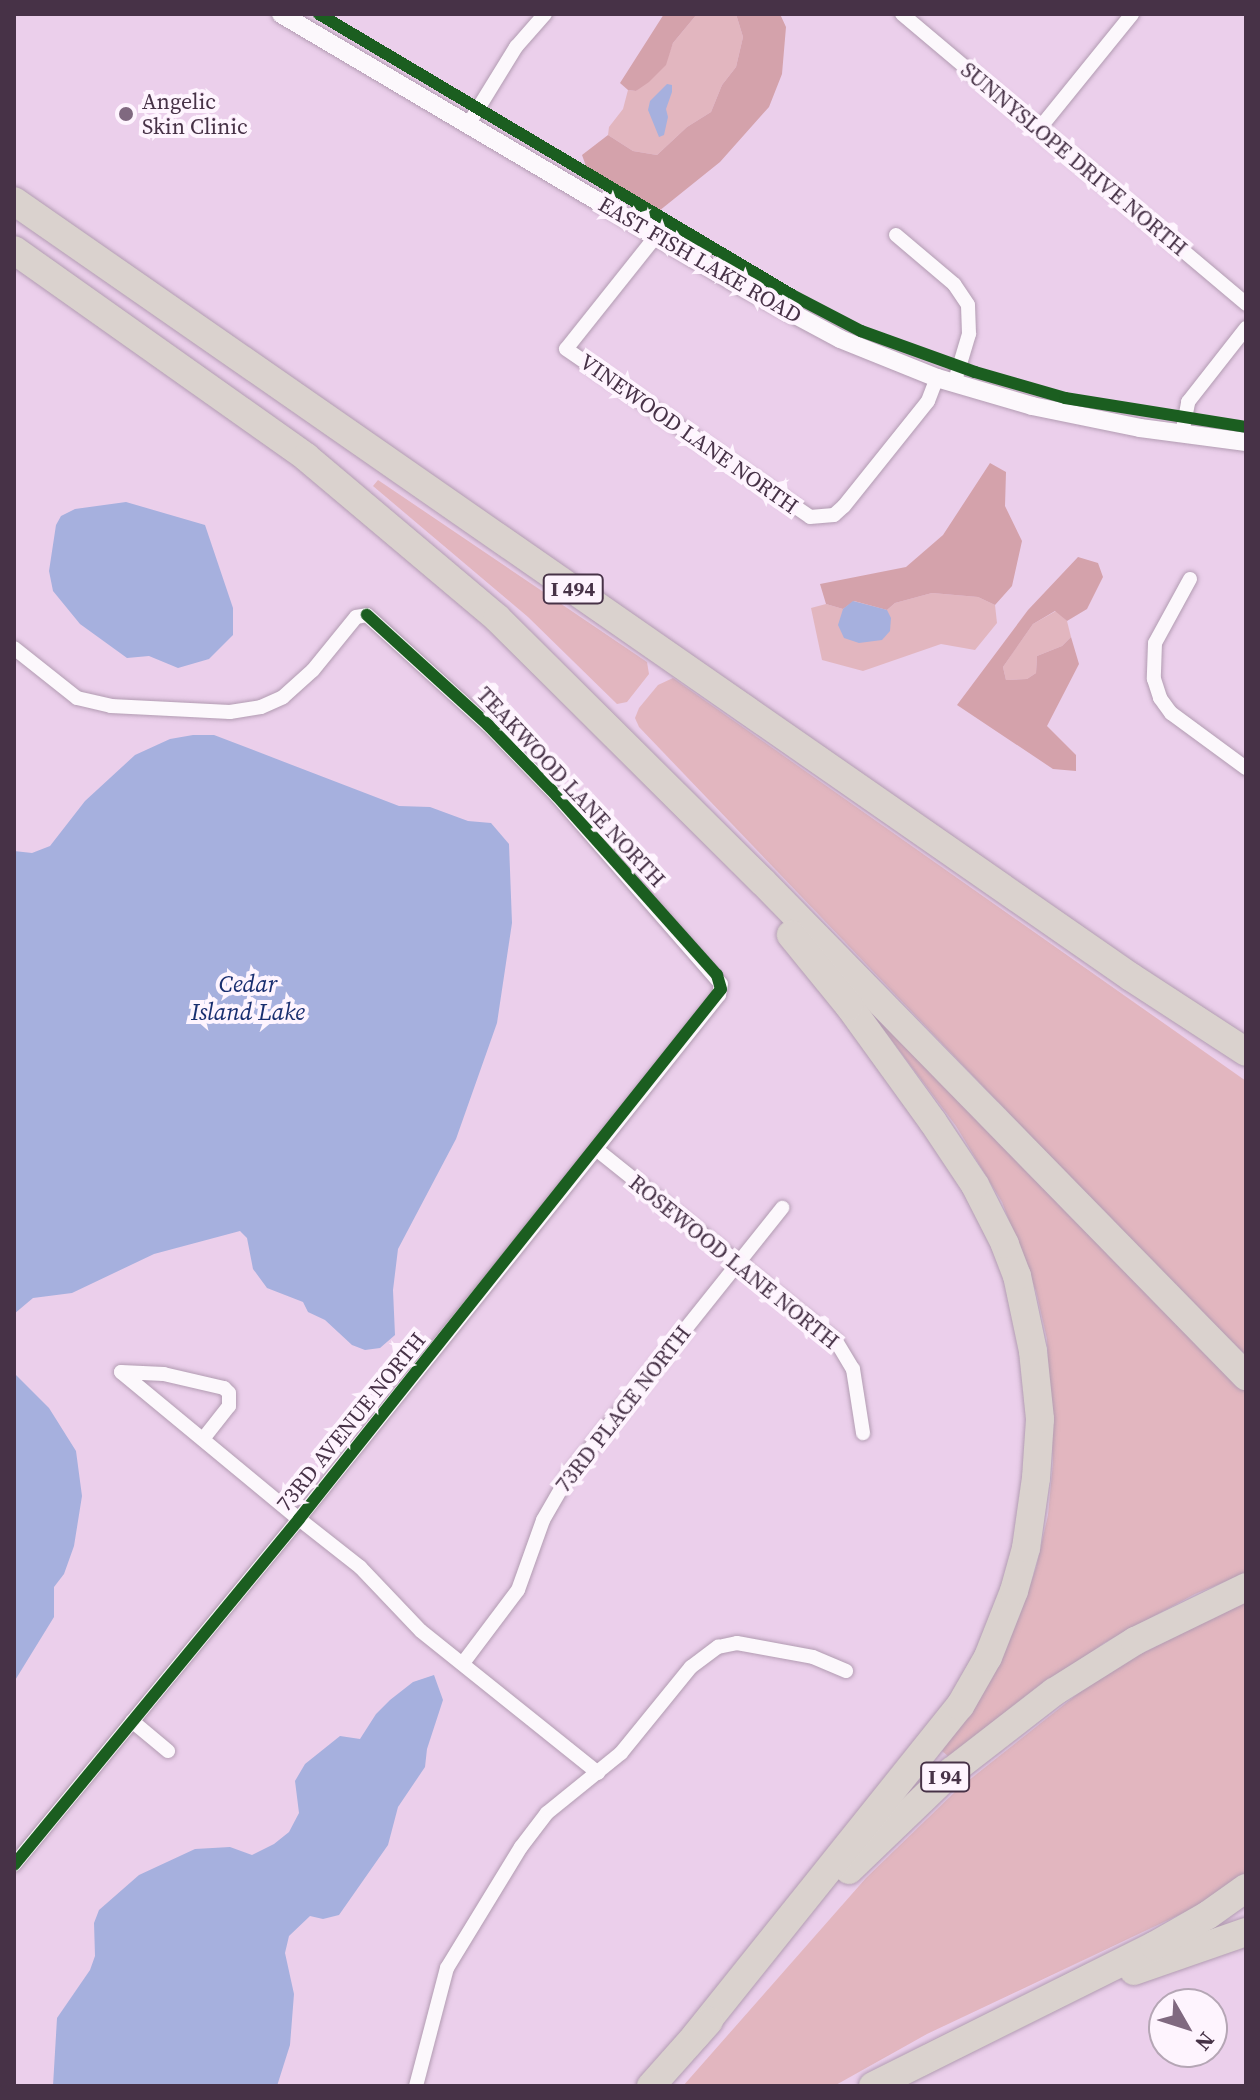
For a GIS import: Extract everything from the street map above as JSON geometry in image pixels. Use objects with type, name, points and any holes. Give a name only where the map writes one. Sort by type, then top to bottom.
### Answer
[{"type":"highway","name":"I 494","points":[[14,201],[1131,977]]},
{"type":"highway","points":[[14,250],[202,380],[306,457],[402,535],[524,644],[1246,1376]]},
{"type":"highway","points":[[668,787],[849,1006],[975,1185],[1017,1276],[1033,1351],[1040,1419],[1034,1499],[1022,1568],[1001,1628],[975,1681],[939,1735],[696,2035]]},
{"type":"highway","points":[[1131,977],[1246,1052]]},
{"type":"highway","points":[[1131,977],[1246,1073]]},
{"type":"highway","name":"I 94","points":[[651,2086],[856,1863],[952,1771],[1005,1727],[1093,1667],[1135,1641],[1246,1587]]},
{"type":"highway","points":[[873,2086],[1154,1946],[1246,1888]]},
{"type":"highway","points":[[906,2070],[1139,1969],[1246,1932]]},
{"type":"street","name":"EAST FISH LAKE ROAD","points":[[281,14],[807,323],[945,381],[1099,421],[1246,442]]},
{"type":"street","points":[[468,125],[516,47],[545,14]]},
{"type":"street","name":"SUNNYSLOPE DRIVE NORTH","points":[[902,14],[1246,304]]},
{"type":"street","points":[[1039,129],[1132,14]]},
{"type":"street","points":[[896,235],[954,284],[968,305],[969,334],[945,381]]},
{"type":"street","name":"VINEWOOD LANE NORTH","points":[[656,236],[566,349],[810,517],[834,515],[844,506],[945,381]]},
{"type":"street","points":[[1182,434],[1188,402],[1246,328]]},
{"type":"street","points":[[1190,579],[1155,643],[1152,661],[1157,688],[1160,698],[1178,720],[1246,768]]},
{"type":"street","name":"TEAKWOOD LANE NORTH","points":[[14,648],[77,698],[111,706],[230,712],[261,707],[283,697],[313,670],[356,617],[367,615],[488,725],[632,878],[717,975],[721,989],[714,1000]]},
{"type":"street","name":"73RD AVENUE NORTH","points":[[14,1865],[299,1519],[714,1000]]},
{"type":"street","name":"ROSEWOOD LANE NORTH","points":[[596,1149],[824,1330],[846,1354],[853,1369],[863,1433]]},
{"type":"street","name":"73RD PLACE NORTH","points":[[463,1663],[518,1590],[543,1520],[561,1486],[782,1208]]},
{"type":"street","points":[[203,1439],[229,1406],[229,1393],[224,1388],[164,1374],[121,1372],[299,1519],[360,1567],[406,1616],[598,1773]]},
{"type":"street","points":[[416,2086],[440,1988],[460,1945],[532,1831],[547,1813],[621,1753],[691,1667],[718,1647],[737,1643],[813,1657],[846,1671]]},
{"type":"street","points":[[132,1721],[168,1751]]},
{"type":"shaded area","points":[[664,14],[697,14],[673,43],[666,65],[636,91],[628,90],[620,83]]},
{"type":"shaded area","points":[[697,14],[736,14],[743,37],[736,67],[722,85],[711,112],[687,127],[657,155],[633,151],[608,135],[609,127],[623,109],[628,90],[636,91],[665,65],[673,43]]},
{"type":"shaded area","points":[[736,14],[780,14],[786,27],[782,74],[769,107],[720,162],[659,211],[587,169],[582,155],[608,135],[633,151],[657,155],[687,127],[711,112],[722,85],[736,67],[743,37]]},
{"type":"shaded area","points":[[990,463],[1006,472],[1005,506],[1022,541],[1012,586],[995,605],[978,597],[932,593],[895,603],[887,610],[854,601],[843,609],[826,604],[820,584],[906,567],[943,535]]},
{"type":"shaded area","points":[[378,480],[647,662],[649,674],[627,702],[617,704],[528,617],[373,486]]},
{"type":"shaded area","points":[[1078,557],[1098,563],[1103,577],[1087,609],[1067,621],[1055,611],[1033,624],[1003,667],[1006,680],[1027,679],[1036,673],[1037,656],[1062,646],[1071,637],[1079,664],[1047,726],[1076,755],[1076,771],[1053,769],[957,705],[1028,610]]},
{"type":"shaded area","points":[[932,593],[978,597],[995,605],[997,623],[975,650],[941,644],[863,671],[822,660],[811,608],[826,604],[843,609],[853,601],[887,610],[895,603]]},
{"type":"shaded area","points":[[1056,611],[1067,621],[1071,637],[1062,646],[1037,656],[1036,673],[1027,679],[1006,680],[1003,667],[1033,624]]},
{"type":"shaded area","points":[[673,678],[1246,1081],[1246,1355],[1205,1318],[639,727],[635,718],[639,708],[658,685]]},
{"type":"shaded area","points":[[872,1014],[1246,1388],[1246,1573],[1195,1594],[1104,1643],[948,1756],[942,1751],[987,1685],[1019,1617],[1036,1568],[1048,1515],[1053,1463],[1047,1339],[1036,1291],[1002,1202],[956,1126]]},
{"type":"shaded area","points":[[1246,1601],[1246,1873],[1202,1904],[927,2034],[834,2086],[683,2086],[866,1878],[959,1788],[1080,1692],[1131,1659]]},
{"type":"water","points":[[667,84],[672,85],[672,92],[666,109],[668,117],[664,135],[659,137],[648,110],[650,101]]},
{"type":"water","points":[[126,502],[205,525],[233,608],[233,635],[209,659],[178,668],[149,656],[127,658],[80,624],[53,591],[49,571],[56,525],[61,516],[75,509]]},
{"type":"water","points":[[853,601],[887,610],[891,618],[890,631],[882,640],[859,643],[844,638],[838,625],[843,609]]},
{"type":"water","name":"Cedar Island Lake","points":[[214,735],[399,806],[430,807],[468,821],[491,823],[509,844],[512,923],[497,1023],[456,1139],[398,1249],[393,1290],[395,1335],[380,1348],[365,1350],[352,1345],[325,1320],[308,1312],[303,1302],[267,1288],[253,1269],[247,1238],[240,1231],[154,1254],[72,1293],[33,1298],[14,1314],[14,851],[32,853],[50,846],[85,801],[135,755],[170,739]]},
{"type":"water","points":[[14,1373],[49,1408],[76,1451],[82,1496],[74,1546],[64,1574],[54,1587],[54,1617],[14,1682]]},
{"type":"water","points":[[434,1675],[443,1700],[427,1749],[425,1767],[398,1807],[388,1845],[339,1915],[323,1919],[310,1916],[289,1936],[285,1953],[294,1994],[290,2045],[277,2086],[53,2086],[57,2018],[90,1970],[95,1956],[94,1923],[99,1910],[139,1875],[195,1849],[230,1847],[252,1855],[274,1844],[289,1832],[299,1813],[295,1781],[305,1764],[340,1736],[360,1739],[376,1714],[390,1700],[413,1682]]},
{"type":"cycle path","points":[[319,14],[792,295],[861,331],[975,372],[1065,398],[1246,427]]},
{"type":"cycle path","points":[[14,1865],[299,1519],[721,989],[717,975],[557,796],[488,725],[367,615]]},
{"type":"place","name":"Angelic Skin Clinic","points":[[126,114]]}]
